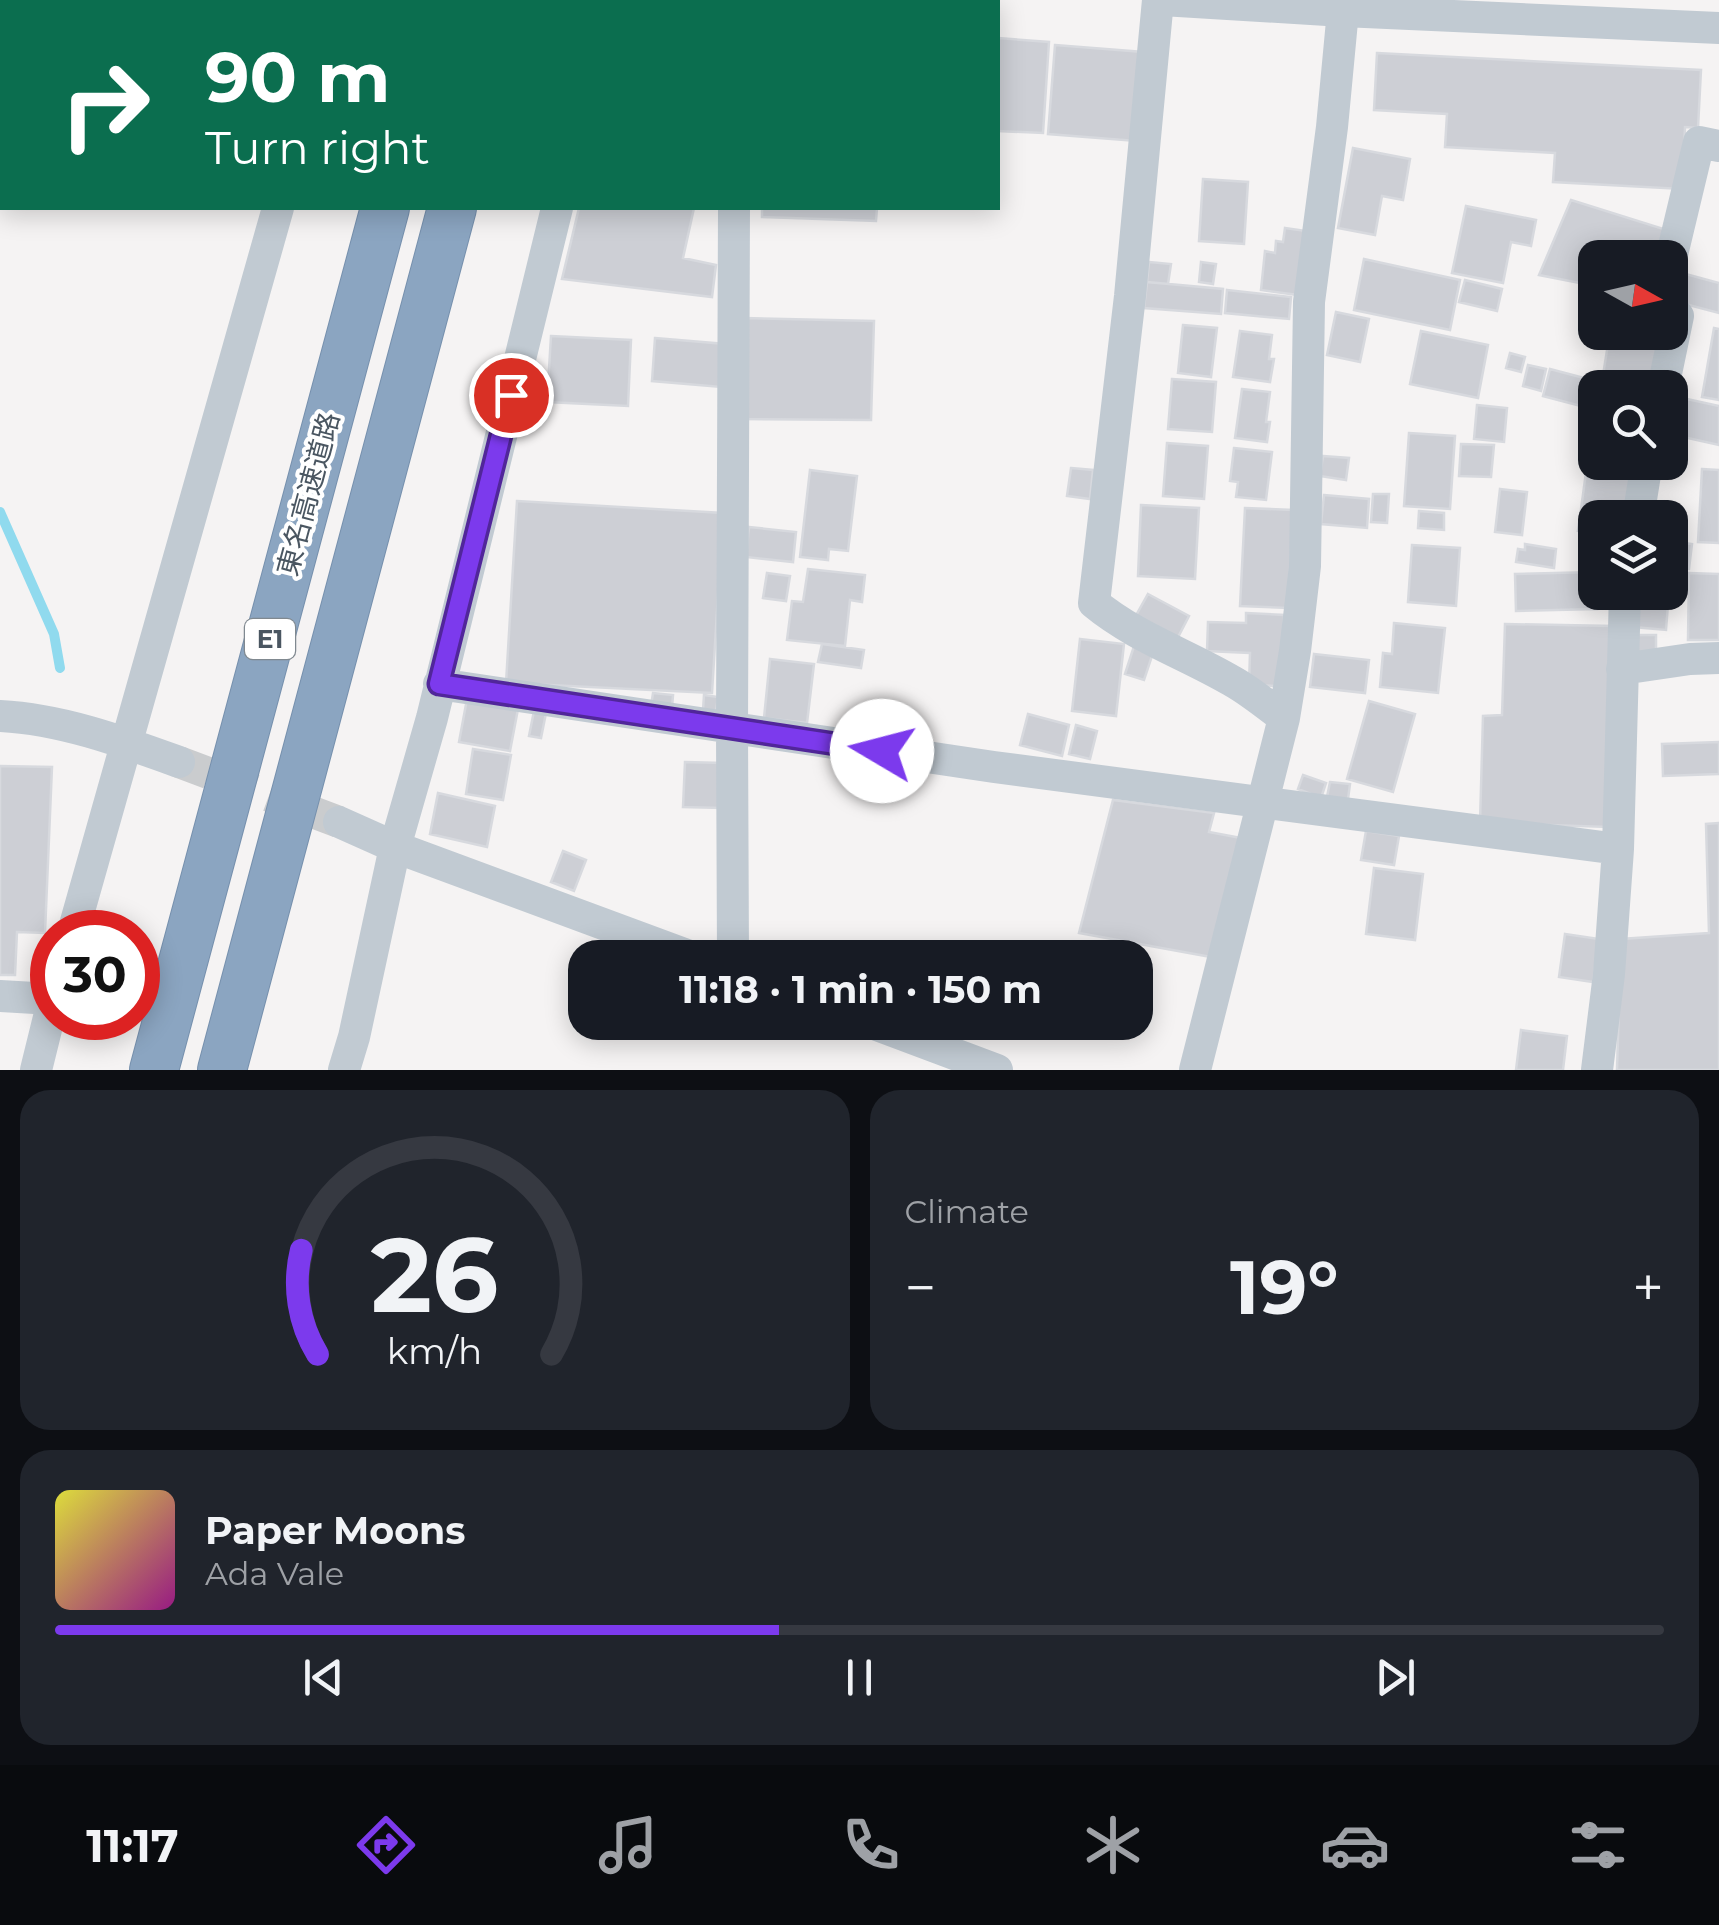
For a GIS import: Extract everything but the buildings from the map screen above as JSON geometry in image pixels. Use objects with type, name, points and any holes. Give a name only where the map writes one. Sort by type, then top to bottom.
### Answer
[{"type":"highway","name":"東名高速道路","points":[[154,1070],[384,210]]},
{"type":"highway","name":"E1","points":[[222,1070],[451,210]]},
{"type":"street","points":[[1284,718],[1233,681],[1137,632],[1094,603],[1160,0],[1344,6],[1719,28]]},
{"type":"street","points":[[1195,1070],[1284,718],[1295,652],[1305,566],[1310,302],[1344,6]]},
{"type":"street","points":[[1676,240],[1700,142],[1719,146]]},
{"type":"street","points":[[79,910],[277,210]]},
{"type":"street","points":[[344,1070],[395,847],[432,718],[557,210]]},
{"type":"street","points":[[734,210],[734,940]]},
{"type":"street","points":[[1598,1070],[1618,849],[1625,610]]},
{"type":"street","points":[[1622,668],[1719,658]]},
{"type":"street","points":[[439,684],[1260,804],[1618,849]]},
{"type":"street","points":[[0,716],[34,717],[178,762]]},
{"type":"street","points":[[339,822],[395,847],[646,940]]},
{"type":"street","points":[[0,996],[30,999]]},
{"type":"street","points":[[36,1070],[43,1040]]},
{"type":"street","points":[[918,1040],[997,1070]]},
{"type":"waterway","points":[[0,512],[54,634],[60,668]]},
{"type":"tunnel","points":[[179,762],[339,822]]},
{"type":"route","points":[[511,395],[439,684],[882,751]]}]
